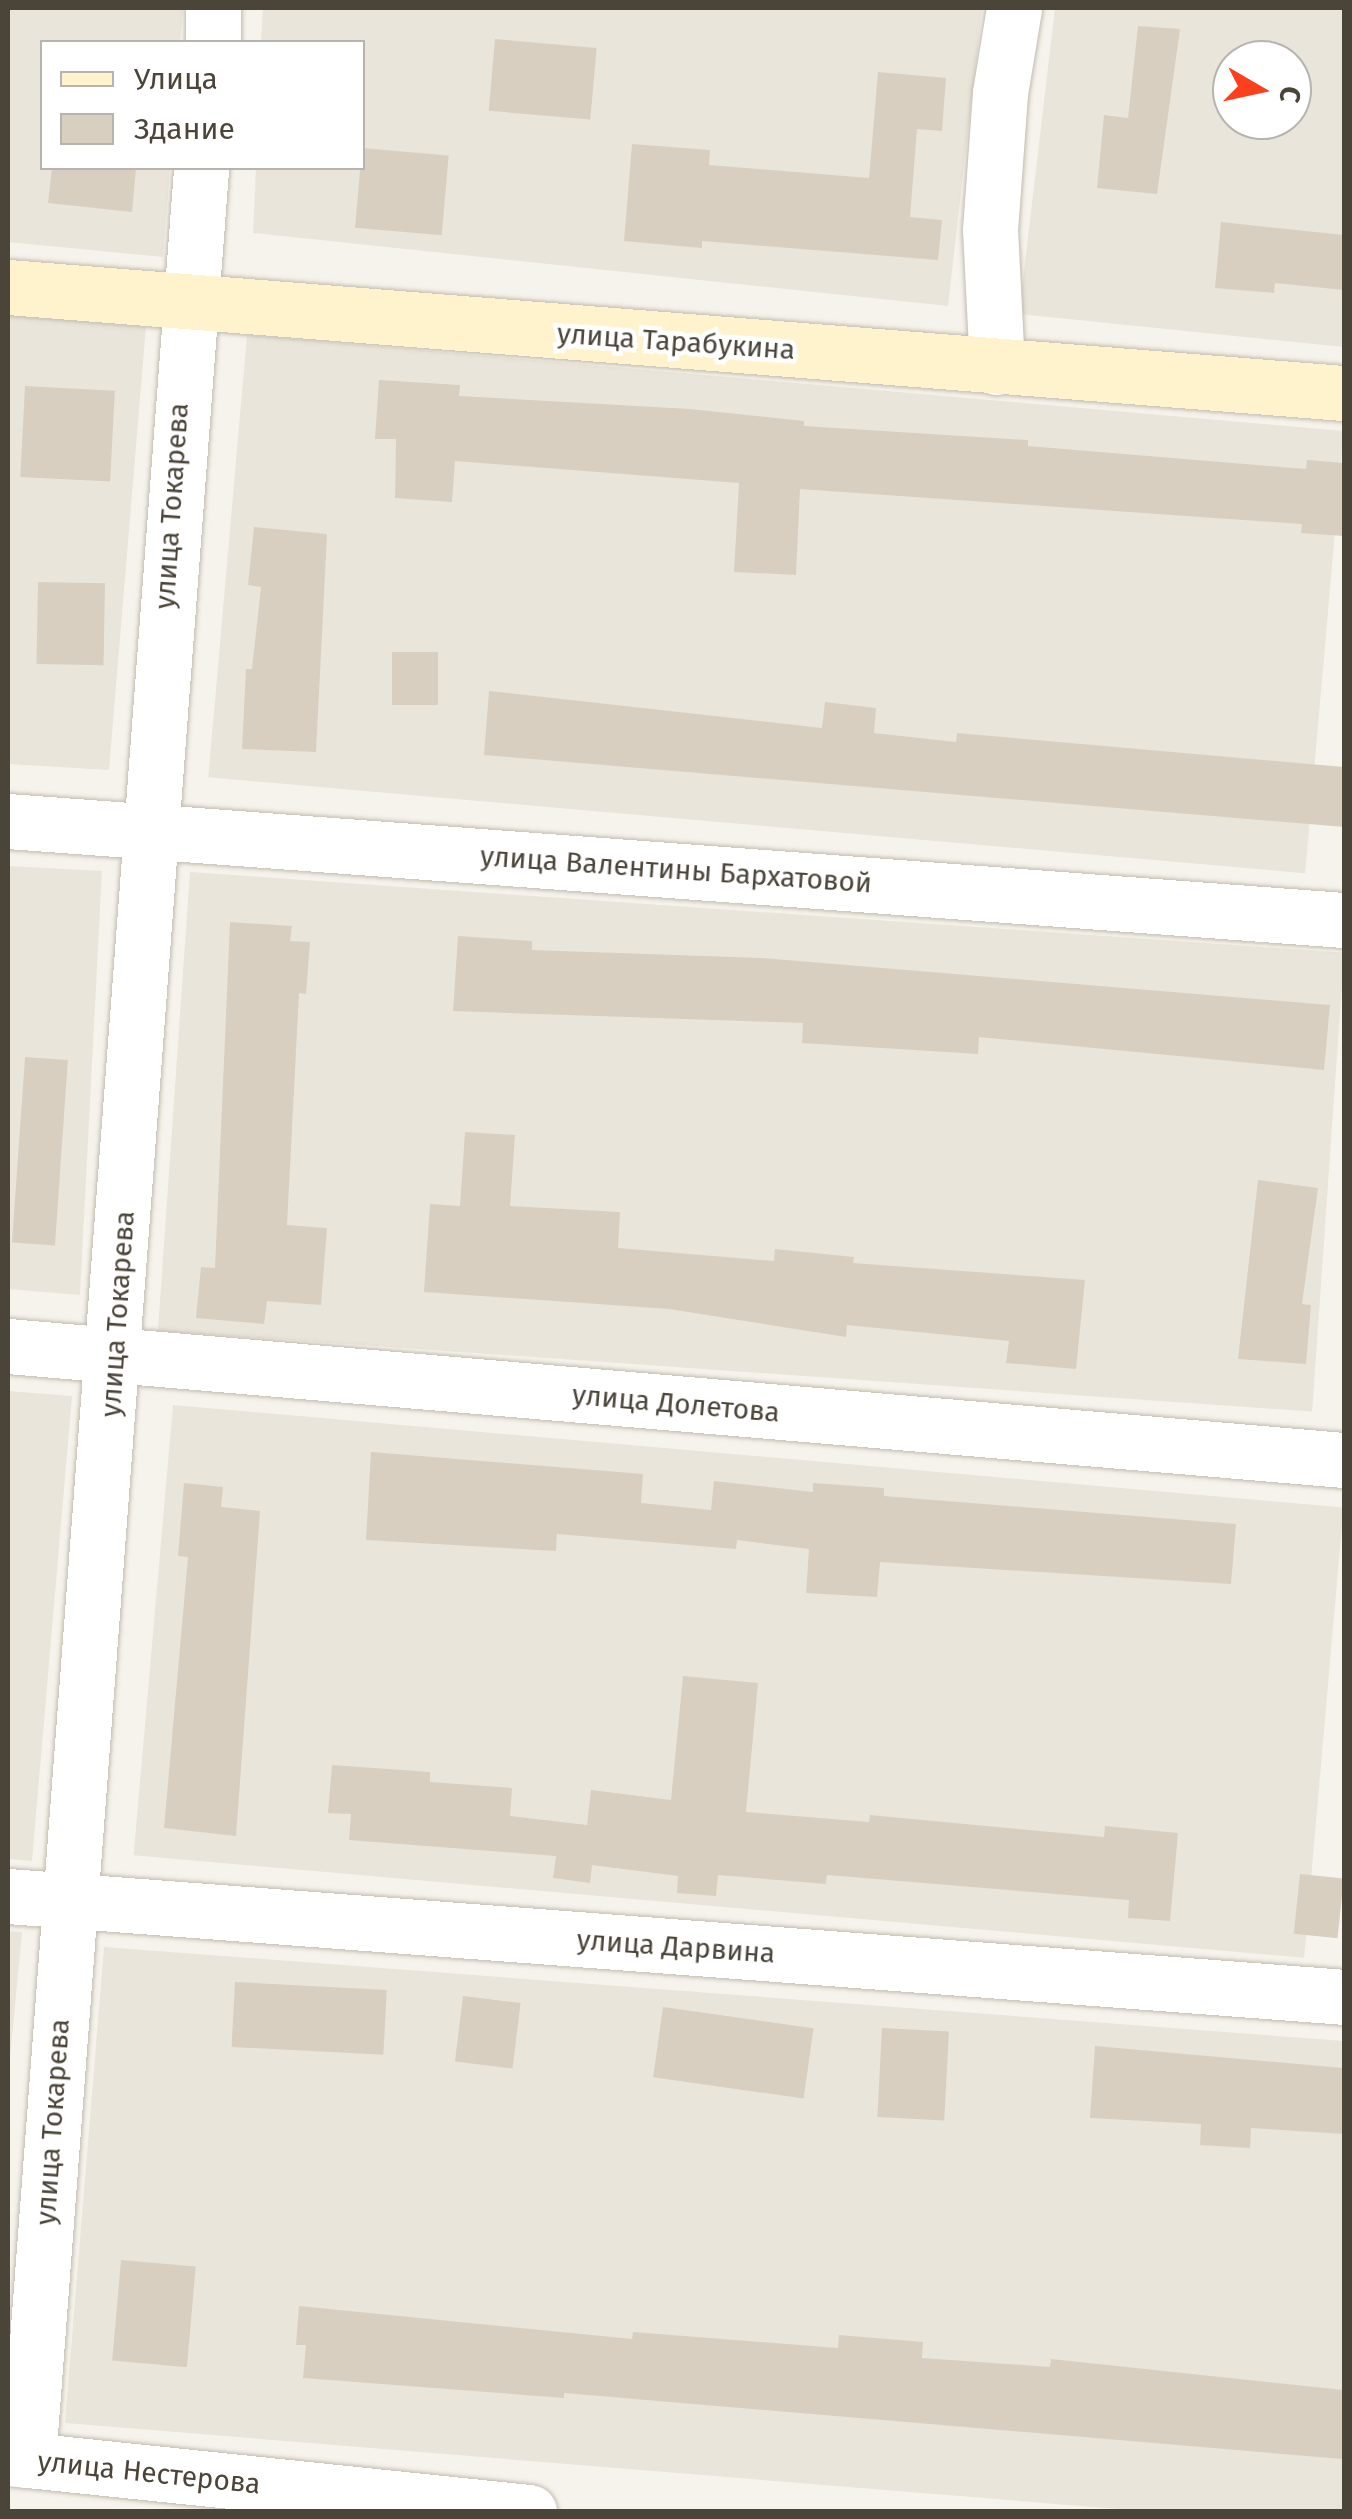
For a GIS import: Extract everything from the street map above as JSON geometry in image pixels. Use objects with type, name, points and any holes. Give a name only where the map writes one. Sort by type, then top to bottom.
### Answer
[{"type":"main road","name":"улица Тарабукина","points":[[8,287],[1344,393]]},
{"type":"street","points":[[213,8],[213,40]]},
{"type":"street","points":[[997,367],[990,230],[1000,93],[1014,8]]},
{"type":"street","name":"улица Токарева","points":[[18,2459],[116,1356],[148,830],[201,170]]},
{"type":"street","name":"улица Валентины Бархатовой","points":[[8,821],[1344,920]]},
{"type":"street","name":"улица Долетова","points":[[8,1346],[1344,1460]]},
{"type":"street","name":"улица Дарвина","points":[[8,1896],[1344,1997]]},
{"type":"street","name":"улица Нестерова","points":[[18,2459],[529,2512]]},
{"type":"shaded area","points":[[8,8],[183,8],[180,40],[40,40],[40,170],[170,170],[163,257],[8,242]]},
{"type":"shaded area","points":[[263,8],[982,8],[948,306],[253,233],[256,170],[365,170],[365,40],[261,40]]},
{"type":"shaded area","points":[[1055,8],[1344,8],[1344,347],[1019,314]]},
{"type":"shaded area","points":[[8,315],[146,327],[109,770],[8,764]]},
{"type":"shaded area","points":[[247,335],[1344,431],[1305,873],[208,777]]},
{"type":"shaded area","points":[[8,866],[102,871],[80,1295],[8,1289]]},
{"type":"shaded area","points":[[190,872],[1344,953],[1312,1412],[158,1331]]},
{"type":"shaded area","points":[[8,1391],[72,1396],[32,1861],[8,1859]]},
{"type":"shaded area","points":[[173,1405],[1344,1507],[1304,1958],[134,1855]]},
{"type":"shaded area","points":[[8,1931],[22,1932],[8,2079]]},
{"type":"shaded area","points":[[104,1947],[1344,2041],[1344,2511],[1143,2511],[65,2423]]},
{"type":"building","points":[[1138,26],[1180,29],[1157,194],[1097,188],[1104,115],[1128,118]]},
{"type":"building","points":[[495,39],[597,48],[590,120],[489,111]]},
{"type":"building","points":[[878,72],[946,78],[942,131],[917,129],[910,217],[942,220],[938,260],[702,241],[702,248],[624,241],[632,144],[710,150],[709,165],[869,178]]},
{"type":"building","points":[[365,148],[449,156],[442,235],[355,228]]},
{"type":"building","points":[[52,170],[136,170],[132,212],[48,203]]},
{"type":"building","points":[[1221,222],[1344,235],[1344,290],[1275,283],[1274,293],[1215,288]]},
{"type":"building","points":[[379,380],[460,385],[459,396],[690,409],[804,421],[804,426],[1028,440],[1028,446],[1306,469],[1307,460],[1344,463],[1344,536],[1301,533],[1302,524],[800,489],[796,575],[734,572],[739,483],[455,461],[452,502],[395,498],[396,439],[375,439]]},
{"type":"building","points":[[25,386],[115,391],[110,482],[20,477]]},
{"type":"building","points":[[254,527],[327,534],[316,752],[242,749],[246,669],[252,669],[261,587],[248,585]]},
{"type":"building","points":[[38,582],[105,583],[104,665],[37,664]]},
{"type":"building","points":[[392,652],[438,652],[438,705],[392,705]]},
{"type":"building","points":[[489,691],[822,728],[825,702],[876,708],[874,733],[956,742],[957,733],[1344,767],[1344,827],[484,755]]},
{"type":"building","points":[[230,922],[292,926],[290,941],[310,942],[306,994],[299,993],[287,1225],[327,1228],[321,1305],[267,1301],[264,1324],[196,1318],[201,1267],[215,1268]]},
{"type":"building","points":[[458,936],[532,941],[532,950],[761,958],[1330,1005],[1324,1070],[979,1037],[978,1054],[802,1043],[803,1023],[453,1011]]},
{"type":"building","points":[[25,1057],[68,1060],[55,1246],[12,1243]]},
{"type":"building","points":[[465,1132],[515,1135],[510,1206],[620,1212],[618,1248],[774,1261],[775,1249],[854,1257],[853,1263],[1085,1280],[1076,1369],[1006,1363],[1009,1341],[847,1325],[846,1337],[669,1309],[424,1292],[430,1204],[460,1206]]},
{"type":"building","points":[[1258,1180],[1318,1188],[1302,1304],[1311,1305],[1306,1364],[1238,1359]]},
{"type":"building","points":[[371,1452],[643,1474],[641,1503],[711,1510],[714,1481],[813,1492],[813,1483],[884,1488],[884,1496],[1236,1524],[1231,1584],[880,1562],[877,1597],[806,1593],[809,1549],[737,1540],[736,1549],[557,1534],[556,1551],[366,1540]]},
{"type":"building","points":[[184,1483],[223,1487],[221,1507],[260,1511],[236,1836],[164,1828],[188,1557],[178,1556]]},
{"type":"building","points":[[683,1676],[758,1683],[746,1812],[869,1822],[870,1815],[1104,1837],[1105,1826],[1178,1833],[1170,1921],[1128,1918],[1129,1900],[827,1875],[826,1884],[718,1875],[716,1896],[677,1893],[678,1876],[592,1865],[590,1883],[553,1878],[556,1856],[349,1840],[351,1814],[328,1813],[332,1765],[430,1772],[430,1782],[512,1788],[510,1816],[587,1825],[591,1790],[671,1800]]},
{"type":"building","points":[[1300,1874],[1344,1879],[1337,1938],[1294,1934]]},
{"type":"building","points":[[235,1982],[387,1990],[383,2055],[232,2047]]},
{"type":"building","points":[[463,1996],[521,2003],[513,2069],[455,2062]]},
{"type":"building","points":[[663,2007],[814,2028],[804,2098],[653,2077]]},
{"type":"building","points":[[882,2028],[949,2032],[944,2120],[877,2117]]},
{"type":"building","points":[[1095,2046],[1344,2068],[1344,2134],[1251,2128],[1250,2148],[1200,2145],[1201,2124],[1090,2118]]},
{"type":"building","points":[[121,2260],[196,2267],[187,2367],[112,2361]]},
{"type":"building","points":[[299,2306],[632,2339],[633,2332],[838,2348],[839,2335],[923,2342],[922,2358],[1050,2367],[1051,2359],[1344,2390],[1342,2459],[564,2393],[564,2398],[303,2378],[306,2345],[296,2345]]}]
